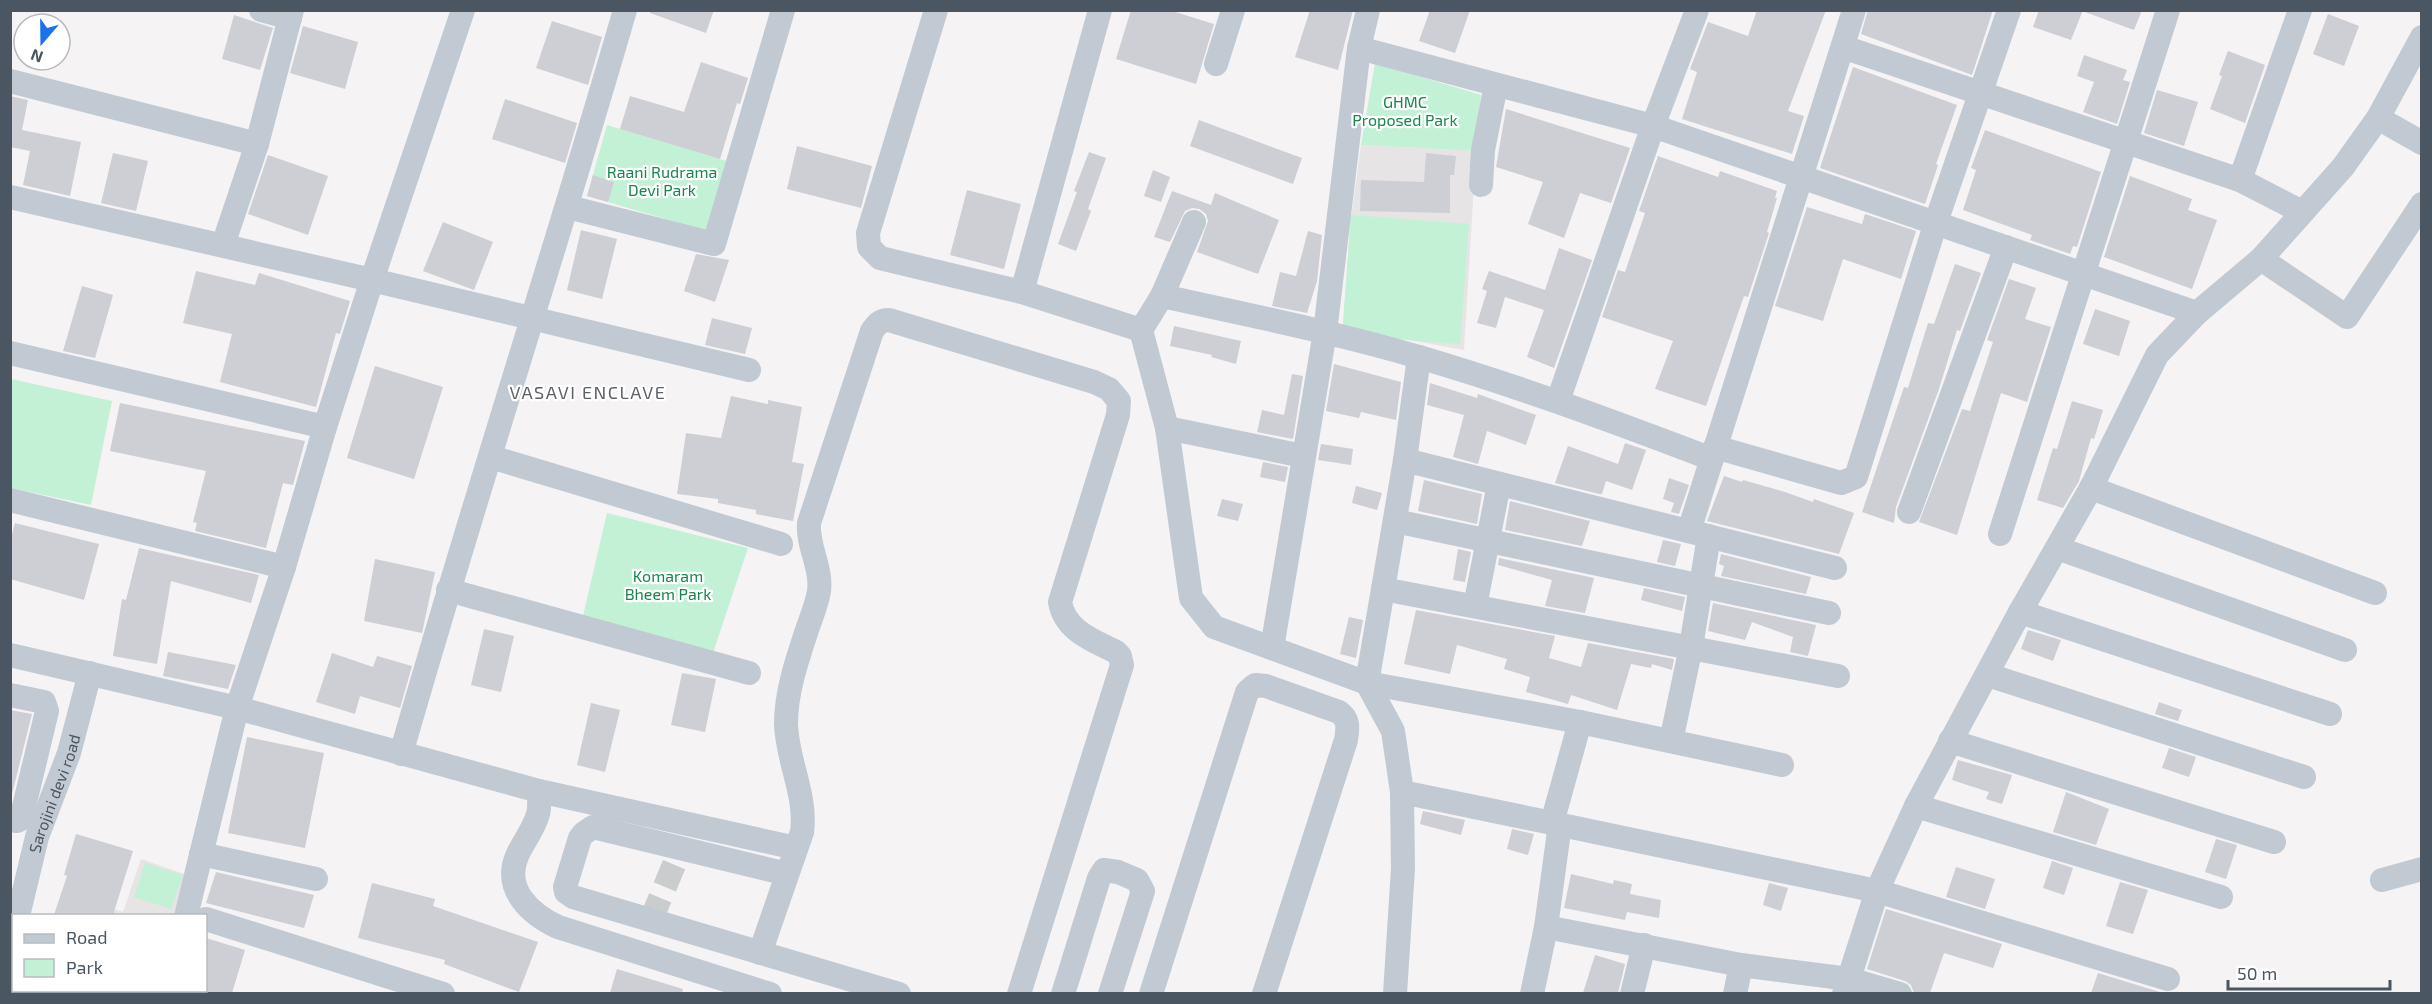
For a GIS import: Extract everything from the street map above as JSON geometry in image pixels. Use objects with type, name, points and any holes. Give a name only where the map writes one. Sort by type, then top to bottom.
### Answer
[{"type":"street","points":[[223,245],[257,144],[291,14],[261,10]]},
{"type":"street","points":[[193,914],[201,854],[237,708],[284,567],[325,427],[372,280],[463,10]]},
{"type":"street","points":[[401,754],[448,590],[568,207],[625,10]]},
{"type":"street","points":[[568,207],[714,244],[783,10]]},
{"type":"street","points":[[936,10],[868,233],[869,247],[880,258],[1022,292],[1141,330]]},
{"type":"street","points":[[1022,292],[1100,10]]},
{"type":"street","points":[[1216,64],[1233,10]]},
{"type":"street","points":[[1272,648],[1325,332],[1359,48],[1368,10]]},
{"type":"street","points":[[1558,401],[1653,126],[1697,10]]},
{"type":"street","points":[[1671,741],[1701,586],[1699,534],[1713,453],[1854,10]]},
{"type":"street","points":[[1162,296],[1325,332],[1419,357],[1713,453],[1841,483],[1856,477],[1936,222],[2009,10]]},
{"type":"street","points":[[2000,534],[2168,10]]},
{"type":"street","points":[[2240,180],[2300,10]]},
{"type":"street","points":[[1847,986],[1877,891],[1916,806],[2020,612],[2091,488],[2157,356],[2197,313],[2261,259],[2343,167],[2378,118],[2421,37]]},
{"type":"street","points":[[1843,47],[2240,180],[2302,212]]},
{"type":"street","points":[[1359,48],[1653,126],[2197,313]]},
{"type":"street","points":[[10,81],[257,144]]},
{"type":"street","points":[[1481,185],[1483,150],[1496,85]]},
{"type":"street","points":[[2378,118],[2421,143]]},
{"type":"street","points":[[10,197],[223,245],[749,370]]},
{"type":"street","points":[[2261,259],[2347,317],[2421,204]]},
{"type":"street","points":[[1194,222],[1162,296],[1141,330],[1167,429],[1191,598],[1214,627],[1367,684],[1580,722],[1782,765]]},
{"type":"street","points":[[1910,512],[2006,247]]},
{"type":"street","points":[[760,953],[802,832],[803,813],[786,731],[786,719],[796,662],[819,588],[819,572],[808,531],[809,523],[869,340],[877,324],[883,320],[889,320],[1094,382],[1109,389],[1119,401],[1118,415],[1060,602],[1063,613],[1077,632],[1116,652],[1120,656],[1122,665],[1018,993]]},
{"type":"street","points":[[10,353],[325,427]]},
{"type":"street","points":[[1395,993],[1403,868],[1402,792],[1394,731],[1367,684],[1405,460],[1419,357]]},
{"type":"street","points":[[1167,429],[1303,456]]},
{"type":"street","points":[[491,457],[781,544]]},
{"type":"street","points":[[1405,460],[1835,568]]},
{"type":"street","points":[[1475,606],[1498,484]]},
{"type":"street","points":[[2091,488],[2374,593]]},
{"type":"street","points":[[10,500],[284,567]]},
{"type":"street","points":[[1395,520],[1829,614]]},
{"type":"street","points":[[2057,548],[2346,650]]},
{"type":"street","points":[[1383,589],[1838,676]]},
{"type":"street","points":[[448,590],[749,673]]},
{"type":"street","points":[[2020,612],[2330,714]]},
{"type":"street","points":[[10,656],[237,708],[539,791],[796,848]]},
{"type":"street","name":"Sarojini devi road","points":[[18,914],[24,825],[69,753],[90,673]]},
{"type":"street","points":[[1988,675],[2304,777]]},
{"type":"street","points":[[1151,993],[1247,693],[1255,685],[1266,686],[1339,711],[1344,715],[1348,726],[1264,993]]},
{"type":"street","points":[[10,695],[39,700],[47,706],[24,825]]},
{"type":"street","points":[[1532,993],[1546,927],[1556,824],[1580,722]]},
{"type":"street","points":[[1950,741],[2274,842]]},
{"type":"street","points":[[539,791],[538,814],[516,857],[513,869],[513,883],[516,891],[532,912],[558,927],[770,993]]},
{"type":"street","points":[[1402,792],[1877,891],[2168,979]]},
{"type":"street","points":[[1916,806],[2221,897]]},
{"type":"street","points":[[681,848],[686,823]]},
{"type":"street","points":[[786,874],[593,827],[584,832],[580,838],[566,892],[573,897],[899,993]]},
{"type":"street","points":[[201,854],[316,879]]},
{"type":"street","points":[[2382,880],[2421,869]]},
{"type":"street","points":[[1063,993],[1099,878],[1104,870],[1110,870],[1137,880],[1143,891],[1110,993]]},
{"type":"street","points":[[207,920],[443,993]]},
{"type":"street","points":[[639,953],[651,920]]},
{"type":"street","points":[[1546,927],[1847,986],[1900,993]]},
{"type":"street","points":[[1632,993],[1644,945]]},
{"type":"street","points":[[1735,993],[1741,965]]},
{"type":"shaded area","points":[[1361,145],[1476,151],[1464,350],[1343,328],[1350,226]]},
{"type":"shaded area","points":[[141,859],[187,875],[173,914],[55,914],[62,891],[123,912]]},
{"type":"green space","name":"GHMC Proposed Park","points":[[1375,63],[1481,95],[1476,151],[1361,145]]},
{"type":"green space","name":"Raani Rudrama Devi Park","points":[[607,125],[730,162],[710,232],[587,196]]},
{"type":"green space","points":[[1351,215],[1469,224],[1460,344],[1342,335]]},
{"type":"green space","points":[[11,379],[112,401],[91,505],[11,488]]},
{"type":"green space","name":"Komaram Bheem Park","points":[[607,513],[748,548],[713,653],[583,616]]},
{"type":"green space","points":[[145,863],[183,875],[171,909],[134,897]]},
{"type":"building","points":[[650,10],[714,10],[706,33],[650,13]]},
{"type":"building","points":[[1131,10],[1169,10],[1214,24],[1196,84],[1116,59]]},
{"type":"building","points":[[1310,10],[1353,10],[1338,70],[1295,57]]},
{"type":"building","points":[[1430,10],[1470,10],[1455,53],[1419,41]]},
{"type":"building","points":[[1757,10],[1826,10],[1788,111],[1804,116],[1792,154],[1682,119],[1697,72],[1690,69],[1708,22],[1748,36]]},
{"type":"building","points":[[1868,10],[1993,10],[1972,75],[1861,34]]},
{"type":"building","points":[[2039,10],[2083,10],[2071,40],[2033,27]]},
{"type":"building","points":[[2086,10],[2142,10],[2134,30],[2085,12]]},
{"type":"building","points":[[2328,14],[2359,26],[2344,66],[2313,54]]},
{"type":"building","points":[[234,15],[273,28],[260,70],[222,59]]},
{"type":"building","points":[[552,21],[602,37],[588,85],[536,68]]},
{"type":"building","points":[[303,26],[358,42],[345,89],[290,73]]},
{"type":"building","points":[[2228,51],[2265,65],[2245,123],[2210,109]]},
{"type":"building","points":[[2084,55],[2127,70],[2123,80],[2130,82],[2117,124],[2083,112],[2094,82],[2077,76]]},
{"type":"building","points":[[701,62],[748,78],[740,104],[737,103],[720,159],[620,129],[630,96],[684,112]]},
{"type":"building","points":[[1853,67],[1957,105],[1936,164],[1938,165],[1925,204],[1820,168]]},
{"type":"building","points":[[2157,90],[2198,102],[2184,146],[2144,133]]},
{"type":"building","points":[[10,96],[28,100],[22,130],[81,142],[70,196],[23,185],[30,151],[10,147]]},
{"type":"building","points":[[505,99],[577,123],[565,163],[492,139]]},
{"type":"building","points":[[1506,109],[1630,148],[1611,203],[1580,193],[1564,238],[1528,224],[1543,182],[1496,167]]},
{"type":"building","points":[[1199,120],[1302,158],[1293,184],[1190,146]]},
{"type":"building","points":[[1985,130],[2101,172],[2077,247],[2073,246],[2070,254],[2030,240],[2032,235],[1963,210],[1976,170],[1971,168]]},
{"type":"building","points":[[797,146],[872,166],[861,208],[787,189]]},
{"type":"building","points":[[1089,152],[1106,158],[1088,209],[1091,211],[1076,251],[1058,244]]},
{"type":"building","points":[[113,153],[148,161],[136,211],[101,203]]},
{"type":"building","points":[[1426,153],[1456,156],[1454,175],[1450,175],[1450,213],[1360,211],[1361,180],[1424,182]]},
{"type":"building","points":[[268,155],[328,176],[308,235],[248,214]]},
{"type":"building","points":[[1658,156],[1718,177],[1720,171],[1777,191],[1767,232],[1769,233],[1748,297],[1744,296],[1706,406],[1655,389],[1673,341],[1602,317],[1618,270],[1625,272],[1645,213],[1639,211]]},
{"type":"building","points":[[1153,170],[1170,177],[1161,202],[1144,196]]},
{"type":"building","points":[[593,175],[614,182],[608,202],[587,196]]},
{"type":"building","points":[[2130,176],[2192,199],[2188,210],[2217,220],[2192,289],[2104,257]]},
{"type":"building","points":[[967,190],[1021,204],[1004,269],[950,255]]},
{"type":"building","points":[[1172,191],[1211,205],[1215,193],[1279,220],[1258,274],[1197,252],[1208,221],[1206,214],[1199,209],[1192,208],[1185,211],[1170,242],[1154,237]]},
{"type":"building","points":[[1807,207],[1862,224],[1865,214],[1916,231],[1901,279],[1843,259],[1823,321],[1775,306]]},
{"type":"building","points":[[443,222],[493,242],[474,290],[423,271]]},
{"type":"building","points":[[581,230],[617,239],[602,299],[567,290]]},
{"type":"building","points":[[1308,231],[1322,235],[1317,281],[1307,313],[1272,306],[1280,272],[1296,276]]},
{"type":"building","points":[[1559,248],[1592,260],[1554,368],[1527,357],[1544,310],[1505,297],[1496,328],[1477,323],[1487,291],[1482,289],[1489,271],[1545,290]]},
{"type":"building","points":[[696,254],[729,260],[715,302],[684,291]]},
{"type":"building","points":[[1955,264],[1981,273],[1960,331],[1957,330],[1939,389],[1896,507],[1894,523],[1862,512],[1904,387],[1908,388],[1928,323],[1934,324]]},
{"type":"building","points":[[196,271],[255,285],[259,273],[350,301],[340,334],[336,333],[316,407],[220,382],[232,334],[183,323]]},
{"type":"building","points":[[2009,279],[2036,288],[2025,319],[2051,327],[2027,402],[2001,393],[1957,535],[1919,522],[1962,409],[1970,411],[1993,342],[1987,340]]},
{"type":"building","points":[[82,286],[113,295],[95,358],[63,351]]},
{"type":"building","points":[[2095,309],[2130,321],[2119,356],[2083,344]]},
{"type":"building","points":[[712,318],[752,328],[745,354],[705,345]]},
{"type":"building","points":[[1174,326],[1241,341],[1236,364],[1211,357],[1212,355],[1170,346]]},
{"type":"building","points":[[1334,364],[1401,382],[1396,420],[1361,412],[1359,418],[1326,411]]},
{"type":"building","points":[[375,366],[443,387],[414,479],[347,458]]},
{"type":"building","points":[[1292,374],[1303,376],[1293,439],[1257,432],[1262,410],[1284,415]]},
{"type":"building","points":[[1430,383],[1477,398],[1478,394],[1536,415],[1526,445],[1487,431],[1478,464],[1453,457],[1464,415],[1427,405]]},
{"type":"building","points":[[731,396],[768,404],[768,400],[802,407],[792,462],[804,464],[793,521],[756,514],[756,510],[718,503],[718,499],[677,494],[686,433],[721,438]]},
{"type":"building","points":[[2072,401],[2103,410],[2094,439],[2091,438],[2079,481],[2063,508],[2037,500],[2053,448],[2057,449]]},
{"type":"building","points":[[120,403],[305,441],[293,485],[283,483],[266,548],[195,531],[197,523],[193,522],[206,471],[110,451]]},
{"type":"building","points":[[1625,443],[1646,450],[1632,490],[1606,481],[1602,494],[1599,494],[1555,483],[1568,446],[1618,464]]},
{"type":"building","points":[[1321,444],[1353,449],[1351,465],[1318,460]]},
{"type":"building","points":[[1263,462],[1288,467],[1285,482],[1260,477]]},
{"type":"building","points":[[1724,476],[1813,502],[1814,499],[1854,513],[1839,554],[1707,521]]},
{"type":"building","points":[[1669,478],[1689,485],[1679,514],[1671,512],[1674,503],[1663,499]]},
{"type":"building","points":[[1424,480],[1482,494],[1477,524],[1418,511]]},
{"type":"building","points":[[1356,486],[1382,493],[1377,510],[1352,503]]},
{"type":"building","points":[[1222,499],[1243,504],[1238,521],[1217,516]]},
{"type":"building","points":[[1510,501],[1590,521],[1582,546],[1505,530]]},
{"type":"building","points":[[15,523],[99,544],[84,600],[10,579],[10,542]]},
{"type":"building","points":[[1663,540],[1681,544],[1675,566],[1657,562]]},
{"type":"building","points":[[139,548],[259,575],[251,603],[171,581],[157,664],[113,656],[122,599],[126,600]]},
{"type":"building","points":[[1458,549],[1471,552],[1465,582],[1453,580]]},
{"type":"building","points":[[1721,554],[1811,577],[1806,594],[1721,576],[1724,566],[1719,564]]},
{"type":"building","points":[[1499,558],[1594,578],[1585,613],[1545,606],[1552,580],[1498,565]]},
{"type":"building","points":[[375,559],[435,572],[422,633],[364,621]]},
{"type":"building","points":[[1644,588],[1685,597],[1682,611],[1641,600]]},
{"type":"building","points":[[1713,603],[1816,625],[1808,656],[1790,652],[1793,637],[1752,622],[1745,640],[1708,631]]},
{"type":"building","points":[[1416,610],[1555,636],[1549,658],[1581,667],[1588,643],[1674,659],[1672,670],[1652,664],[1651,668],[1631,664],[1617,710],[1571,695],[1568,704],[1526,692],[1530,677],[1504,669],[1507,659],[1457,645],[1450,674],[1404,664]]},
{"type":"building","points":[[1349,617],[1363,620],[1356,658],[1340,654]]},
{"type":"building","points":[[484,629],[514,636],[501,692],[471,685]]},
{"type":"building","points":[[2028,630],[2061,640],[2053,661],[2021,649]]},
{"type":"building","points":[[168,652],[236,665],[228,689],[163,676]]},
{"type":"building","points":[[332,653],[373,667],[377,656],[412,666],[400,708],[360,696],[355,714],[316,702]]},
{"type":"building","points":[[682,673],[716,679],[705,732],[671,725]]},
{"type":"building","points":[[2159,702],[2182,710],[2178,721],[2155,714]]},
{"type":"building","points":[[591,703],[620,710],[605,772],[577,765]]},
{"type":"building","points":[[10,710],[32,714],[10,802]]},
{"type":"building","points":[[247,737],[324,753],[305,848],[228,833]]},
{"type":"building","points":[[2169,748],[2196,757],[2189,777],[2162,768]]},
{"type":"building","points":[[1958,760],[2012,775],[2002,804],[1986,799],[1989,792],[1952,780]]},
{"type":"building","points":[[2066,792],[2109,809],[2096,845],[2053,832]]},
{"type":"building","points":[[1423,811],[1465,820],[1461,835],[1420,824]]},
{"type":"building","points":[[1512,829],[1534,834],[1528,855],[1507,849]]},
{"type":"building","points":[[76,834],[133,851],[113,914],[54,914],[67,876],[64,875]]},
{"type":"building","points":[[2216,839],[2237,845],[2226,879],[2205,872]]},
{"type":"building","points":[[2052,861],[2073,868],[2064,895],[2043,888]]},
{"type":"building","points":[[1956,867],[1995,879],[1985,909],[1946,897]]},
{"type":"building","points":[[216,872],[314,895],[304,928],[206,903]]},
{"type":"building","points":[[1571,874],[1613,884],[1614,880],[1632,884],[1630,894],[1661,900],[1659,918],[1627,912],[1625,920],[1564,908]]},
{"type":"building","points":[[2120,882],[2148,890],[2133,934],[2106,926]]},
{"type":"building","points":[[372,883],[435,899],[433,906],[538,942],[519,992],[444,964],[445,960],[358,938]]},
{"type":"building","points":[[1769,883],[1788,888],[1781,911],[1763,905]]},
{"type":"building","points":[[1886,909],[2002,944],[1993,968],[1944,953],[1930,993],[1914,993],[1911,985],[1905,981],[1867,969]]},
{"type":"building","points":[[207,938],[245,950],[232,993],[206,993]]},
{"type":"building","points":[[1595,955],[1625,964],[1618,993],[1583,993]]},
{"type":"building","points":[[617,969],[683,989],[682,993],[610,993]]},
{"type":"building","points":[[2098,973],[2163,993],[2091,993]]},
{"type":"tunnel","points":[[651,920],[681,848]]},
{"type":"district","name":"VASAVI ENCLAVE","points":[[588,392]]}]
